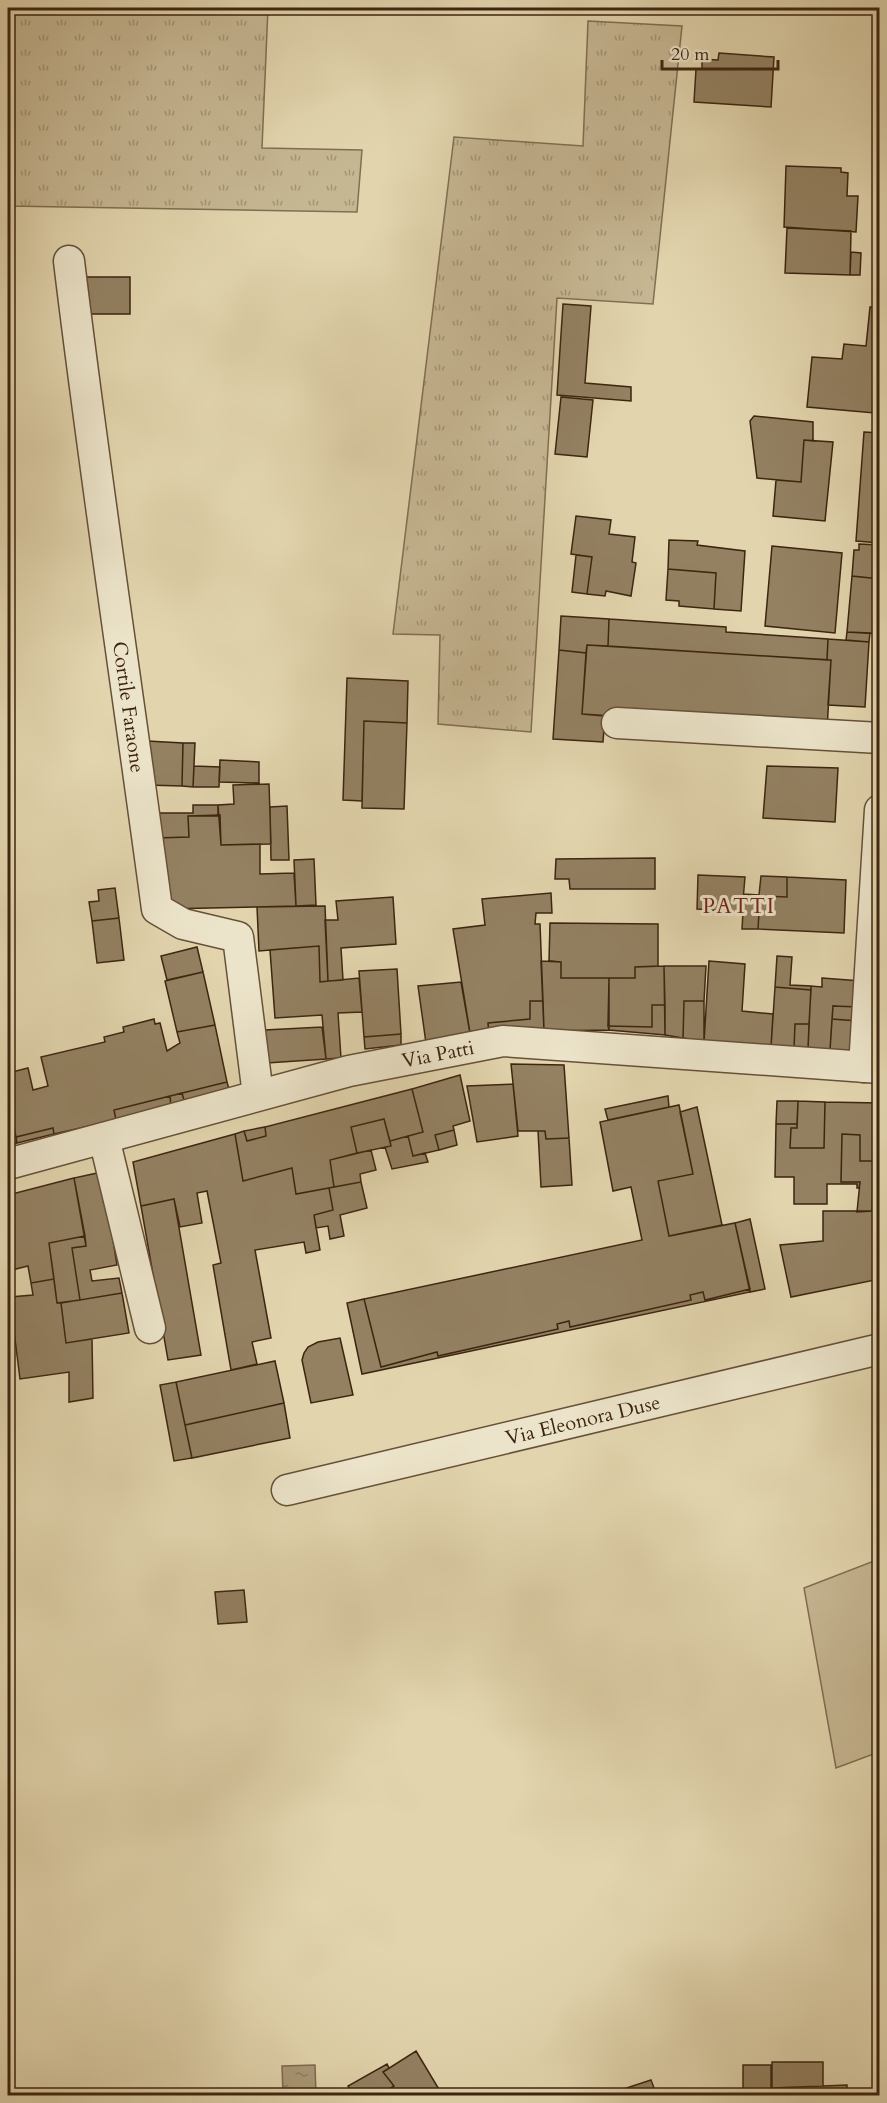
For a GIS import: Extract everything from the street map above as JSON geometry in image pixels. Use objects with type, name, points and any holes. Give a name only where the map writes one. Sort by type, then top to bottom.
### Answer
[{"type":"street","name":"Cortile Faraone","points":[[69,261],[92,453],[122,644],[156,909],[183,924],[238,937],[258,1095]]},
{"type":"street","points":[[617,723],[879,738]]},
{"type":"street","points":[[872,1067],[879,810]]},
{"type":"street","name":"Via Patti","points":[[8,1164],[349,1071],[503,1041],[872,1067]]},
{"type":"street","points":[[104,1138],[150,1328]]},
{"type":"street","name":"Via Eleonora Duse","points":[[287,1490],[879,1349]]},
{"type":"green space","points":[[8,8],[268,8],[262,148],[362,150],[357,212],[8,206]]},
{"type":"green space","points":[[588,21],[682,26],[653,304],[557,298],[531,732],[438,724],[440,635],[393,634],[454,137],[583,146]]},
{"type":"green space","points":[[879,1559],[879,1752],[836,1768],[804,1588]]},
{"type":"water","points":[[315,2065],[316,2095],[283,2095],[282,2066]]},
{"type":"building","points":[[719,53],[774,57],[771,107],[694,102],[696,69],[702,69],[702,59],[718,60]]},
{"type":"building","points":[[786,166],[841,168],[841,172],[848,173],[847,196],[858,196],[856,232],[784,227]]},
{"type":"building","points":[[787,228],[851,231],[850,275],[785,273]]},
{"type":"building","points":[[851,252],[861,253],[860,275],[850,275]]},
{"type":"building","points":[[85,277],[130,277],[130,314],[86,314]]},
{"type":"building","points":[[563,304],[591,306],[585,383],[631,387],[631,401],[557,395]]},
{"type":"building","points":[[870,307],[880,308],[880,348],[875,348],[874,360],[880,360],[875,413],[807,407],[812,357],[842,359],[844,344],[866,346]]},
{"type":"building","points":[[561,397],[593,400],[587,457],[555,454]]},
{"type":"building","points":[[754,416],[813,422],[813,441],[804,440],[801,482],[757,478],[750,421]]},
{"type":"building","points":[[864,432],[880,433],[880,543],[856,541]]},
{"type":"building","points":[[804,440],[833,442],[825,521],[773,516],[776,480],[801,482]]},
{"type":"building","points":[[576,516],[611,520],[609,534],[635,537],[632,562],[636,563],[631,596],[606,591],[605,596],[587,594],[592,557],[571,554]]},
{"type":"building","points":[[669,540],[698,541],[697,545],[745,551],[741,611],[714,609],[716,573],[668,569]]},
{"type":"building","points":[[859,544],[880,545],[880,579],[852,576],[854,550],[859,550]]},
{"type":"building","points":[[772,546],[842,553],[835,633],[765,626]]},
{"type":"building","points":[[576,555],[592,557],[587,594],[572,592]]},
{"type":"building","points":[[668,569],[716,573],[714,609],[679,606],[679,601],[666,600]]},
{"type":"building","points":[[852,576],[880,579],[880,634],[847,632]]},
{"type":"building","points":[[561,616],[609,619],[608,646],[587,645],[586,653],[559,650]]},
{"type":"building","points":[[609,619],[726,627],[726,632],[828,639],[827,660],[608,646]]},
{"type":"building","points":[[847,632],[870,633],[869,642],[846,640]]},
{"type":"building","points":[[828,639],[869,642],[865,707],[828,705],[831,660],[827,660]]},
{"type":"building","points":[[587,645],[831,660],[827,730],[582,714]]},
{"type":"building","points":[[559,650],[586,653],[582,714],[605,716],[603,742],[553,739]]},
{"type":"building","points":[[347,678],[408,681],[407,723],[364,721],[362,801],[343,800]]},
{"type":"building","points":[[364,721],[407,723],[404,809],[362,808]]},
{"type":"building","points":[[147,741],[183,743],[182,786],[145,785]]},
{"type":"building","points":[[183,743],[195,743],[193,787],[182,786]]},
{"type":"building","points":[[220,760],[259,762],[259,783],[219,782]]},
{"type":"building","points":[[194,766],[220,767],[219,787],[193,787]]},
{"type":"building","points":[[767,766],[838,768],[835,822],[763,818]]},
{"type":"building","points":[[269,784],[271,844],[221,845],[218,805],[234,804],[233,785]]},
{"type":"building","points":[[193,805],[218,805],[218,816],[188,816],[189,837],[156,838],[155,813],[193,813]]},
{"type":"building","points":[[287,806],[289,860],[271,860],[270,807]]},
{"type":"building","points":[[220,815],[221,845],[260,844],[260,874],[294,873],[296,906],[165,909],[156,838],[189,837],[188,816]]},
{"type":"building","points":[[655,858],[655,889],[570,889],[569,879],[555,879],[556,859]]},
{"type":"building","points":[[314,859],[316,905],[296,906],[294,860]]},
{"type":"building","points":[[698,875],[745,877],[742,912],[697,909]]},
{"type":"building","points":[[761,876],[787,877],[787,897],[760,896],[758,929],[742,929],[744,894],[759,895]]},
{"type":"building","points":[[787,877],[846,880],[844,933],[758,929],[760,896],[787,897]]},
{"type":"building","points":[[115,888],[119,918],[92,921],[89,902],[99,901],[98,890]]},
{"type":"building","points":[[551,893],[552,913],[536,913],[535,924],[540,924],[543,1001],[530,1001],[530,1019],[488,1023],[489,1036],[471,1039],[453,929],[485,925],[482,899]]},
{"type":"building","points":[[393,897],[396,944],[341,948],[343,980],[328,981],[325,920],[338,920],[336,901]]},
{"type":"building","points":[[325,906],[328,981],[320,982],[319,946],[259,951],[257,907]]},
{"type":"building","points":[[119,918],[124,960],[97,963],[92,921]]},
{"type":"building","points":[[550,923],[658,924],[658,966],[635,967],[635,978],[561,978],[561,962],[549,961]]},
{"type":"building","points":[[319,946],[320,982],[359,978],[362,1012],[338,1013],[341,1058],[326,1059],[322,1015],[275,1018],[270,950]]},
{"type":"building","points":[[197,947],[203,972],[167,980],[161,956]]},
{"type":"building","points":[[777,956],[792,957],[790,985],[811,986],[811,990],[775,987]]},
{"type":"building","points":[[541,961],[561,962],[561,978],[609,978],[609,1030],[544,1031]]},
{"type":"building","points":[[709,961],[745,964],[742,1011],[773,1014],[771,1047],[704,1042]]},
{"type":"building","points":[[664,966],[706,966],[704,1001],[684,1001],[683,1038],[665,1035]]},
{"type":"building","points":[[664,966],[665,1005],[652,1005],[652,1027],[608,1026],[609,978],[635,978],[635,967]]},
{"type":"building","points":[[397,969],[401,1034],[364,1037],[359,971]]},
{"type":"building","points":[[203,972],[215,1025],[177,1032],[165,981]]},
{"type":"building","points":[[822,978],[861,981],[859,1007],[833,1006],[830,1050],[808,1049],[811,986],[822,987]]},
{"type":"building","points":[[461,982],[471,1039],[426,1043],[418,986]]},
{"type":"building","points":[[775,987],[811,990],[809,1024],[795,1024],[794,1048],[771,1047]]},
{"type":"building","points":[[530,1001],[543,1001],[544,1031],[489,1036],[488,1023],[530,1019]]},
{"type":"building","points":[[684,1001],[704,1001],[704,1042],[683,1038]]},
{"type":"building","points":[[652,1005],[665,1005],[665,1035],[609,1030],[608,1026],[652,1027]]},
{"type":"building","points":[[833,1006],[859,1007],[858,1021],[832,1019]]},
{"type":"building","points":[[154,1019],[155,1024],[160,1023],[167,1051],[180,1043],[177,1032],[215,1025],[227,1082],[114,1110],[116,1120],[54,1134],[53,1128],[16,1137],[11,1113],[8,1114],[8,1073],[28,1068],[33,1090],[48,1086],[41,1057],[105,1042],[104,1037],[124,1032],[123,1027]]},
{"type":"building","points":[[832,1019],[858,1021],[856,1052],[830,1050]]},
{"type":"building","points":[[795,1024],[809,1024],[808,1049],[794,1048]]},
{"type":"building","points":[[322,1027],[326,1059],[267,1063],[265,1030]]},
{"type":"building","points":[[401,1034],[401,1045],[365,1049],[364,1037]]},
{"type":"building","points":[[511,1064],[564,1065],[569,1138],[546,1139],[545,1131],[518,1131]]},
{"type":"building","points":[[460,1075],[470,1121],[453,1126],[454,1130],[435,1135],[439,1150],[413,1156],[408,1136],[423,1132],[412,1089]]},
{"type":"building","points":[[227,1082],[230,1093],[185,1104],[182,1093]]},
{"type":"building","points":[[513,1084],[518,1136],[477,1142],[467,1086]]},
{"type":"building","points":[[412,1089],[423,1132],[390,1141],[384,1119],[351,1127],[357,1153],[330,1160],[334,1187],[296,1194],[292,1168],[243,1181],[235,1134],[244,1131],[247,1141],[266,1136],[265,1127]]},
{"type":"building","points":[[182,1093],[185,1104],[171,1107],[170,1096]]},
{"type":"building","points":[[170,1096],[171,1107],[116,1120],[114,1110]]},
{"type":"building","points":[[668,1096],[669,1107],[608,1120],[605,1109]]},
{"type":"building","points":[[777,1101],[798,1101],[797,1124],[776,1124]]},
{"type":"building","points":[[798,1101],[825,1102],[824,1148],[790,1148],[791,1128],[797,1128]]},
{"type":"building","points":[[825,1102],[880,1103],[880,1184],[876,1184],[876,1161],[860,1161],[860,1135],[842,1134],[841,1182],[860,1182],[859,1188],[857,1184],[827,1184],[827,1204],[794,1204],[794,1177],[775,1177],[776,1124],[797,1124],[797,1128],[791,1128],[790,1148],[824,1148]]},
{"type":"building","points":[[679,1105],[693,1174],[658,1181],[669,1236],[735,1223],[750,1289],[705,1300],[703,1292],[690,1295],[691,1300],[570,1327],[569,1321],[557,1324],[558,1329],[438,1356],[437,1352],[381,1367],[364,1299],[642,1240],[631,1187],[613,1191],[600,1122]]},
{"type":"building","points":[[697,1107],[722,1225],[669,1236],[658,1181],[693,1174],[680,1112]]},
{"type":"building","points":[[11,1113],[17,1143],[13,1144],[10,1133],[8,1134],[8,1114]]},
{"type":"building","points":[[384,1119],[391,1146],[357,1153],[351,1127]]},
{"type":"building","points":[[265,1127],[266,1136],[247,1141],[244,1131]]},
{"type":"building","points":[[53,1128],[54,1134],[17,1143],[16,1137]]},
{"type":"building","points":[[454,1130],[457,1145],[439,1150],[435,1135]]},
{"type":"building","points":[[538,1131],[545,1131],[546,1139],[569,1138],[572,1185],[541,1187]]},
{"type":"building","points":[[10,1133],[13,1144],[8,1145],[8,1134]]},
{"type":"building","points":[[235,1134],[243,1181],[292,1168],[296,1194],[329,1188],[333,1210],[314,1215],[320,1250],[306,1253],[304,1242],[255,1250],[271,1338],[252,1342],[257,1364],[231,1370],[213,1265],[221,1263],[207,1191],[197,1193],[202,1223],[180,1227],[174,1199],[141,1206],[133,1162]]},
{"type":"building","points":[[842,1134],[860,1135],[860,1161],[876,1161],[872,1211],[857,1212],[860,1182],[841,1182]]},
{"type":"building","points":[[408,1136],[413,1156],[425,1153],[428,1162],[392,1169],[385,1147],[391,1146],[390,1141]]},
{"type":"building","points":[[371,1150],[376,1170],[360,1174],[361,1182],[334,1187],[330,1160]]},
{"type":"building","points":[[102,1172],[117,1265],[90,1270],[92,1281],[119,1278],[122,1293],[80,1300],[72,1248],[86,1246],[74,1178]]},
{"type":"building","points":[[74,1178],[85,1236],[49,1243],[54,1279],[31,1283],[28,1266],[8,1271],[8,1195]]},
{"type":"building","points":[[361,1182],[367,1208],[340,1215],[344,1236],[330,1239],[328,1226],[316,1228],[314,1215],[333,1210],[329,1188]]},
{"type":"building","points":[[873,1184],[880,1184],[880,1279],[791,1297],[780,1245],[823,1241],[823,1211],[872,1211]]},
{"type":"building","points":[[174,1199],[201,1355],[168,1360],[141,1206]]},
{"type":"building","points":[[750,1219],[765,1289],[750,1292],[735,1223]]},
{"type":"building","points":[[85,1236],[86,1246],[72,1248],[80,1300],[57,1303],[49,1243]]},
{"type":"building","points":[[54,1279],[57,1303],[61,1303],[66,1343],[92,1339],[93,1398],[69,1402],[69,1372],[20,1379],[14,1331],[8,1333],[10,1297],[33,1295],[31,1283]]},
{"type":"building","points":[[750,1289],[750,1292],[362,1374],[347,1303],[364,1299],[381,1367],[437,1352],[438,1356],[558,1329],[557,1324],[569,1321],[570,1327],[691,1300],[690,1295],[703,1292],[705,1300]]},
{"type":"building","points":[[122,1293],[129,1333],[66,1343],[61,1303]]},
{"type":"building","points":[[340,1338],[353,1395],[311,1403],[302,1360],[304,1353],[308,1347],[318,1342]]},
{"type":"building","points":[[275,1361],[284,1403],[185,1425],[176,1382]]},
{"type":"building","points":[[176,1382],[192,1458],[174,1461],[160,1385]]},
{"type":"building","points":[[284,1403],[290,1438],[192,1458],[185,1425]]},
{"type":"building","points":[[244,1590],[247,1622],[218,1624],[215,1592]]},
{"type":"building","points":[[416,2051],[443,2096],[378,2096],[394,2086],[383,2072]]},
{"type":"building","points":[[772,2062],[823,2062],[823,2086],[772,2088]]},
{"type":"building","points":[[387,2064],[389,2068],[383,2072],[394,2086],[378,2096],[354,2096],[348,2086]]},
{"type":"building","points":[[743,2065],[771,2065],[771,2096],[743,2096]]},
{"type":"building","points":[[651,2080],[657,2096],[605,2096],[605,2095]]},
{"type":"building","points":[[847,2085],[847,2096],[771,2096],[772,2088]]},
{"type":"district","name":"PATTI","points":[[739,906]]}]
